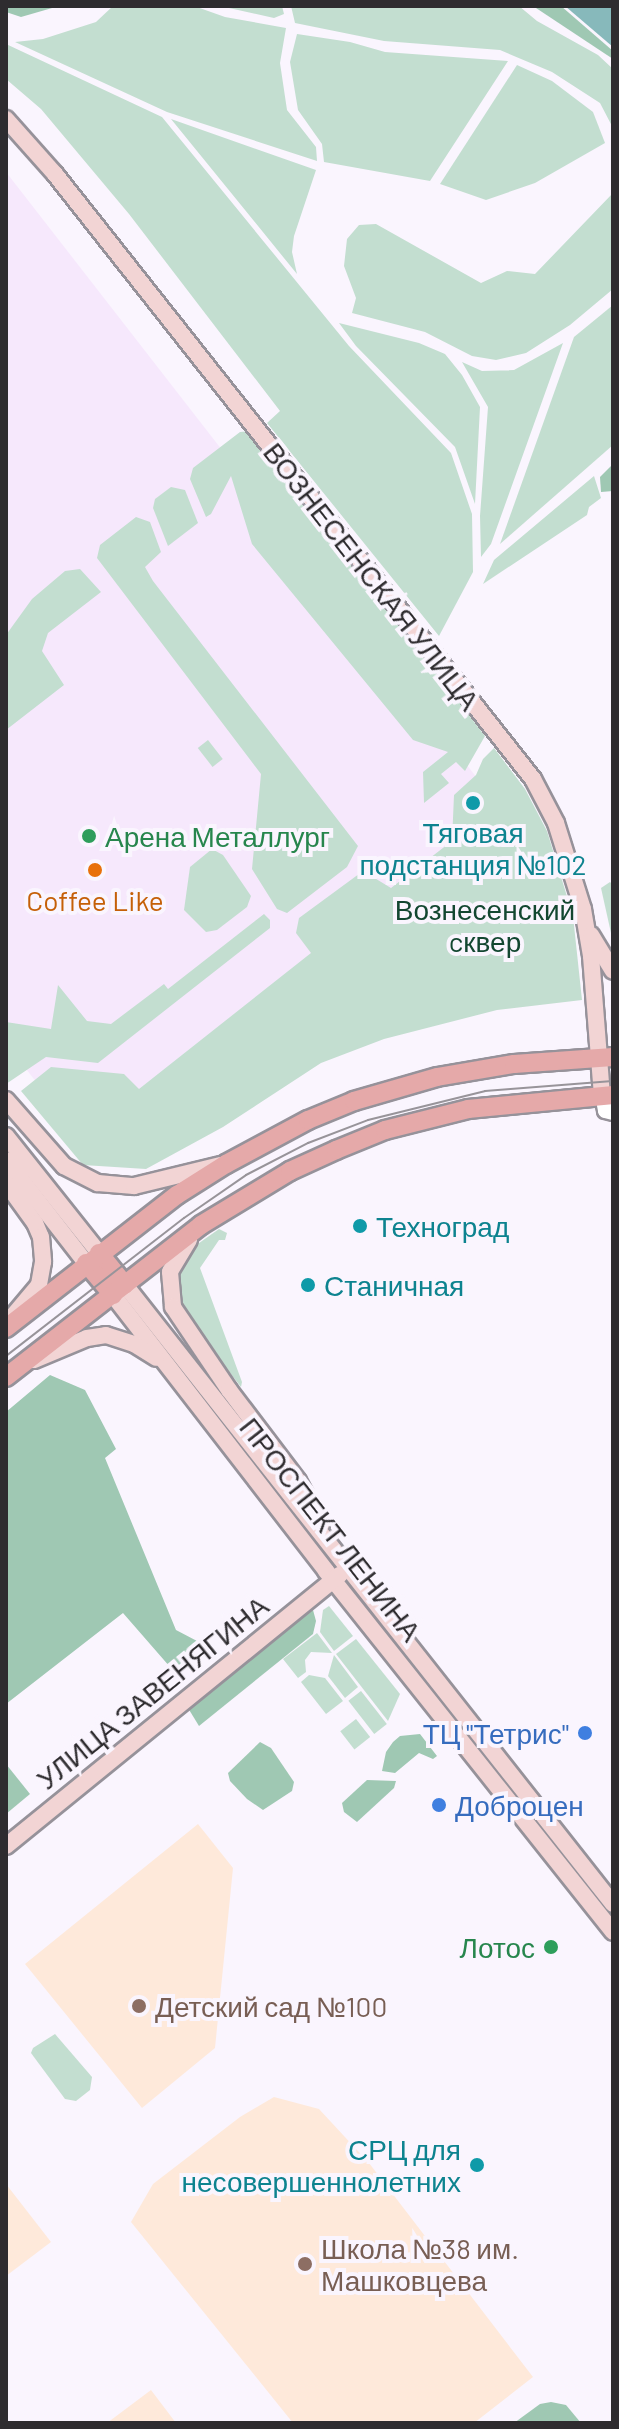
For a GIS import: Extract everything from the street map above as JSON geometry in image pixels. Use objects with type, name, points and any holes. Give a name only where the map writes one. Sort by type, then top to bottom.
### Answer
[{"type":"main road","name":"ВОЗНЕСЕНСКАЯ УЛИЦА","points":[[6,119],[55,174],[533,779],[556,823],[579,892],[606,1057],[608,1095]]},
{"type":"main road","points":[[586,927],[613,971]]},
{"type":"main road","points":[[6,1326],[92,1258],[226,1164],[308,1120],[402,1086],[514,1064],[606,1057]]},
{"type":"main road","points":[[14,1371],[201,1225],[290,1171],[385,1130],[481,1107],[608,1095]]},
{"type":"main road","points":[[6,1100],[64,1166],[98,1183],[134,1186],[226,1164]]},
{"type":"main road","name":"ПРОСПЕКТ ЛЕНИНА","points":[[6,1136],[92,1258]]},
{"type":"main road","name":"ПРОСПЕКТ ЛЕНИНА","points":[[6,1160],[119,1290],[333,1551]]},
{"type":"main road","points":[[6,1183],[41,1237],[43,1272],[39,1285],[6,1326]]},
{"type":"main road","name":"ПРОСПЕКТ ЛЕНИНА","points":[[201,1225],[179,1253],[170,1272],[173,1307],[298,1481],[333,1551],[340,1575],[613,1932]]},
{"type":"main road","name":"ПРОСПЕКТ ЛЕНИНА","points":[[119,1290],[178,1376],[613,1904]]},
{"type":"main road","points":[[14,1371],[87,1338],[106,1335],[134,1344],[178,1376]]},
{"type":"main road","name":"УЛИЦА ЗАВЕНЯГИНА","points":[[6,1846],[340,1575]]},
{"type":"street","points":[[608,1095],[605,1111],[613,1113]]},
{"type":"shaded area","points":[[6,172],[505,814],[98,1162],[6,1043]]},
{"type":"shaded area","name":"Детский сад №100","points":[[198,1824],[233,1868],[215,2048],[142,2108],[25,1964]]},
{"type":"shaded area","name":"Школа №38 им. Машковцева","points":[[274,2097],[319,2109],[369,2163],[533,2377],[474,2423],[293,2423],[131,2222],[153,2184],[240,2117]]},
{"type":"shaded area","points":[[6,2184],[51,2242],[6,2276]]},
{"type":"shaded area","points":[[151,2390],[176,2423],[107,2423]]},
{"type":"green space","points":[[6,6],[59,6],[21,17],[6,12]]},
{"type":"green space","points":[[113,6],[194,6],[225,17],[286,28],[280,63],[287,110],[316,147],[317,161],[167,112],[15,42],[43,39],[96,22]]},
{"type":"green space","points":[[220,6],[282,6],[284,14],[274,18]]},
{"type":"green space","points":[[291,6],[519,6],[537,21],[598,55],[613,69],[613,128],[600,103],[552,72],[500,50],[384,41],[295,23]]},
{"type":"green space","points":[[533,6],[561,6],[613,51],[613,59]]},
{"type":"green space","points":[[297,34],[350,42],[385,52],[508,61],[430,181],[324,162],[322,144],[298,110],[290,62]]},
{"type":"green space","points":[[6,44],[162,117],[349,346],[451,453],[472,514],[473,572],[439,636],[267,423],[280,411],[129,214],[41,109],[6,79]]},
{"type":"green space","points":[[517,65],[552,81],[593,112],[605,143],[535,183],[486,200],[440,184]]},
{"type":"green space","points":[[171,119],[316,170],[294,236],[292,252],[297,274]]},
{"type":"green space","points":[[613,193],[613,289],[570,325],[526,353],[496,360],[472,356],[425,332],[352,313],[356,298],[344,266],[347,239],[359,225],[376,224],[481,283],[507,271],[535,274]]},
{"type":"green space","points":[[613,305],[613,445],[500,544],[574,337]]},
{"type":"green space","points":[[339,323],[419,343],[445,354],[462,375],[480,407],[475,504],[455,447],[356,346]]},
{"type":"green space","points":[[563,343],[491,544],[481,557],[480,516],[488,407],[462,362],[482,371],[514,370]]},
{"type":"green space","points":[[251,431],[485,736],[465,771],[456,762],[441,774],[449,783],[424,803],[423,772],[448,752],[413,740],[252,544],[231,476],[211,514],[206,517],[190,479],[193,468],[240,432]]},
{"type":"green space","points":[[613,464],[613,491],[601,492],[600,477]]},
{"type":"green space","points":[[594,476],[601,498],[589,507],[587,515],[483,584],[494,560]]},
{"type":"green space","points":[[171,487],[185,490],[198,523],[168,546],[153,508],[155,499]]},
{"type":"green space","points":[[136,517],[150,522],[161,552],[145,567],[153,581],[358,846],[347,867],[287,913],[277,909],[252,869],[261,774],[97,558],[100,545]]},
{"type":"green space","points":[[80,569],[101,592],[48,633],[42,651],[64,685],[6,730],[6,635],[32,599],[65,571]]},
{"type":"green space","points":[[208,740],[223,759],[213,767],[198,748]]},
{"type":"green space","name":"Вознесенский cквер","points":[[494,748],[525,789],[547,831],[573,916],[582,1000],[497,1010],[384,1039],[321,1063],[223,1127],[146,1169],[83,1165],[21,1091],[51,1067],[124,1074],[139,1089],[311,953],[296,933],[299,918],[363,871],[391,888],[452,841],[454,795],[476,775],[483,759]]},
{"type":"green space","points":[[212,849],[223,855],[251,896],[247,907],[217,930],[206,932],[184,910],[190,867]]},
{"type":"green space","points":[[610,882],[613,885],[613,942],[601,888]]},
{"type":"green space","points":[[264,914],[270,920],[270,928],[98,1063],[46,1057],[6,1084],[6,1022],[51,1029],[58,985],[87,1021],[111,1024],[164,984],[168,989]]},
{"type":"green space","points":[[219,1229],[227,1233],[225,1240],[219,1240],[200,1268],[242,1382],[241,1387],[181,1310],[176,1277],[192,1248]]},
{"type":"green space","points":[[50,1375],[85,1390],[116,1449],[105,1458],[176,1630],[218,1652],[177,1675],[123,1613],[6,1704],[6,1412]]},
{"type":"green space","points":[[329,1606],[353,1636],[334,1651],[320,1632],[323,1610]]},
{"type":"green space","points":[[313,1610],[316,1621],[313,1634],[199,1726],[188,1708],[300,1616]]},
{"type":"green space","points":[[317,1633],[332,1653],[311,1652],[305,1660],[306,1672],[298,1678],[283,1659]]},
{"type":"green space","points":[[356,1639],[400,1694],[388,1721],[336,1654]]},
{"type":"green space","points":[[334,1655],[358,1687],[345,1698],[328,1676]]},
{"type":"green space","points":[[309,1675],[325,1678],[343,1701],[326,1714],[301,1682]]},
{"type":"green space","points":[[361,1691],[387,1724],[374,1734],[348,1701]]},
{"type":"green space","points":[[356,1719],[370,1737],[354,1749],[340,1731]]},
{"type":"green space","points":[[420,1734],[437,1756],[433,1759],[419,1753],[395,1773],[382,1771],[386,1752],[393,1742],[400,1736]]},
{"type":"green space","points":[[260,1742],[271,1748],[294,1782],[292,1791],[263,1810],[247,1799],[230,1781],[228,1773]]},
{"type":"green space","points":[[6,1764],[30,1794],[6,1814]]},
{"type":"green space","points":[[367,1780],[396,1781],[394,1788],[357,1822],[344,1812],[342,1803]]},
{"type":"green space","points":[[55,2034],[92,2077],[90,2090],[76,2101],[65,2099],[31,2053],[33,2048]]},
{"type":"green space","points":[[551,2402],[566,2405],[581,2423],[514,2423],[540,2404]]},
{"type":"water","points":[[565,6],[613,6],[613,47]]},
{"type":"tram line","points":[[6,1356],[184,1218],[246,1175],[308,1143],[368,1120],[485,1091],[613,1081]]},
{"type":"place","name":"Тяговая подстанция №102","points":[[473,803]]},
{"type":"place","name":"Арена Металлург","points":[[89,836]]},
{"type":"place","name":"Coffee Like","points":[[95,870]]},
{"type":"place","name":"Техноград","points":[[360,1226]]},
{"type":"place","name":"Станичная","points":[[308,1285]]},
{"type":"place","name":"ТЦ \"Тетрис\"","points":[[585,1733]]},
{"type":"place","name":"Доброцен","points":[[439,1805]]},
{"type":"place","name":"Лотос","points":[[551,1947]]},
{"type":"place","name":"Детский сад №100","points":[[139,2006]]},
{"type":"place","name":"СРЦ для несовершеннолетних","points":[[477,2165]]},
{"type":"place","name":"Школа №38 им. Машковцева","points":[[305,2264]]}]
